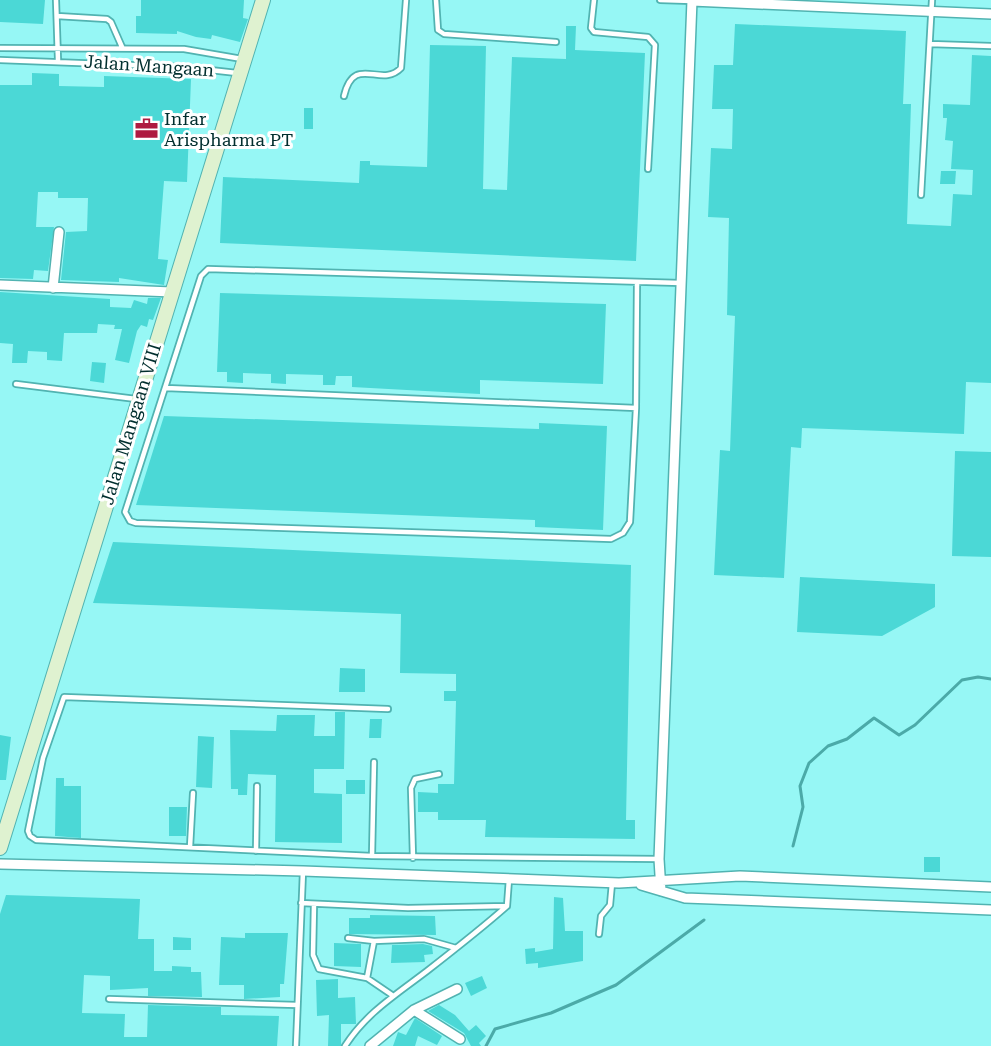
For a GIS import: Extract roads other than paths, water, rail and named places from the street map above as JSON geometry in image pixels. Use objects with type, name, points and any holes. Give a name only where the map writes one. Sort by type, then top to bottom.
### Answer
[{"type":"street","name":"Jalan Mangaan VIII","points":[[0,848],[4,818],[263,0]]},
{"type":"street","points":[[660,886],[658,859],[692,1],[991,14]]},
{"type":"street","points":[[53,288],[58,232]]},
{"type":"street","points":[[0,285],[172,292]]},
{"type":"street","points":[[0,864],[303,871],[636,883],[660,886],[740,876],[991,887]]},
{"type":"street","points":[[660,886],[685,898],[991,910]]},
{"type":"street","points":[[370,1046],[414,1010],[457,989]]},
{"type":"street","points":[[414,1010],[460,1039]]},
{"type":"lane","name":"Jalan Mangaan","points":[[56,0],[58,60]]},
{"type":"lane","points":[[344,96],[348,80],[352,76],[389,74],[400,68],[406,0]]},
{"type":"lane","points":[[436,0],[438,30],[444,34],[556,42]]},
{"type":"lane","points":[[594,0],[591,28],[594,32],[648,37],[655,45],[648,169]]},
{"type":"lane","points":[[660,0],[692,1]]},
{"type":"lane","points":[[921,195],[932,0]]},
{"type":"lane","name":"Jalan Mangaan","points":[[57,16],[109,20],[122,48]]},
{"type":"lane","points":[[930,44],[991,46]]},
{"type":"lane","points":[[0,48],[184,50],[244,59]]},
{"type":"lane","name":"Jalan Mangaan","points":[[0,60],[58,60],[183,67],[240,74]]},
{"type":"lane","points":[[638,284],[636,408],[630,522],[623,533],[611,539],[136,524],[126,517],[125,507],[201,276],[213,268],[638,284],[681,283]]},
{"type":"lane","points":[[16,384],[138,400]]},
{"type":"lane","points":[[166,388],[636,408]]},
{"type":"lane","points":[[388,709],[64,698],[43,758],[30,821],[30,836],[36,840],[413,858],[658,859]]},
{"type":"lane","points":[[372,856],[374,762]]},
{"type":"lane","points":[[413,858],[411,788],[416,779],[439,774]]},
{"type":"lane","points":[[256,851],[257,786]]},
{"type":"lane","points":[[190,847],[193,793]]},
{"type":"lane","points":[[296,1046],[303,871]]},
{"type":"lane","points":[[345,1046],[355,1030],[392,995],[456,948],[507,906],[509,879]]},
{"type":"lane","points":[[599,934],[601,916],[610,905],[612,883]]},
{"type":"lane","points":[[301,903],[408,908],[507,906]]},
{"type":"lane","points":[[314,904],[313,955],[319,969],[367,978],[392,995]]},
{"type":"lane","points":[[348,938],[374,941],[424,939],[456,948]]},
{"type":"lane","points":[[367,978],[374,941]]},
{"type":"lane","points":[[109,999],[297,1005]]},
{"type":"waterway","points":[[793,846],[803,807],[800,786],[809,763],[828,746],[847,739],[874,718],[899,735],[915,725],[962,680],[978,677],[991,679]]},
{"type":"waterway","points":[[486,1046],[495,1029],[551,1013],[616,985],[704,920]]},
{"type":"place","name":"Infar Arispharma PT","points":[[146,129]]}]
